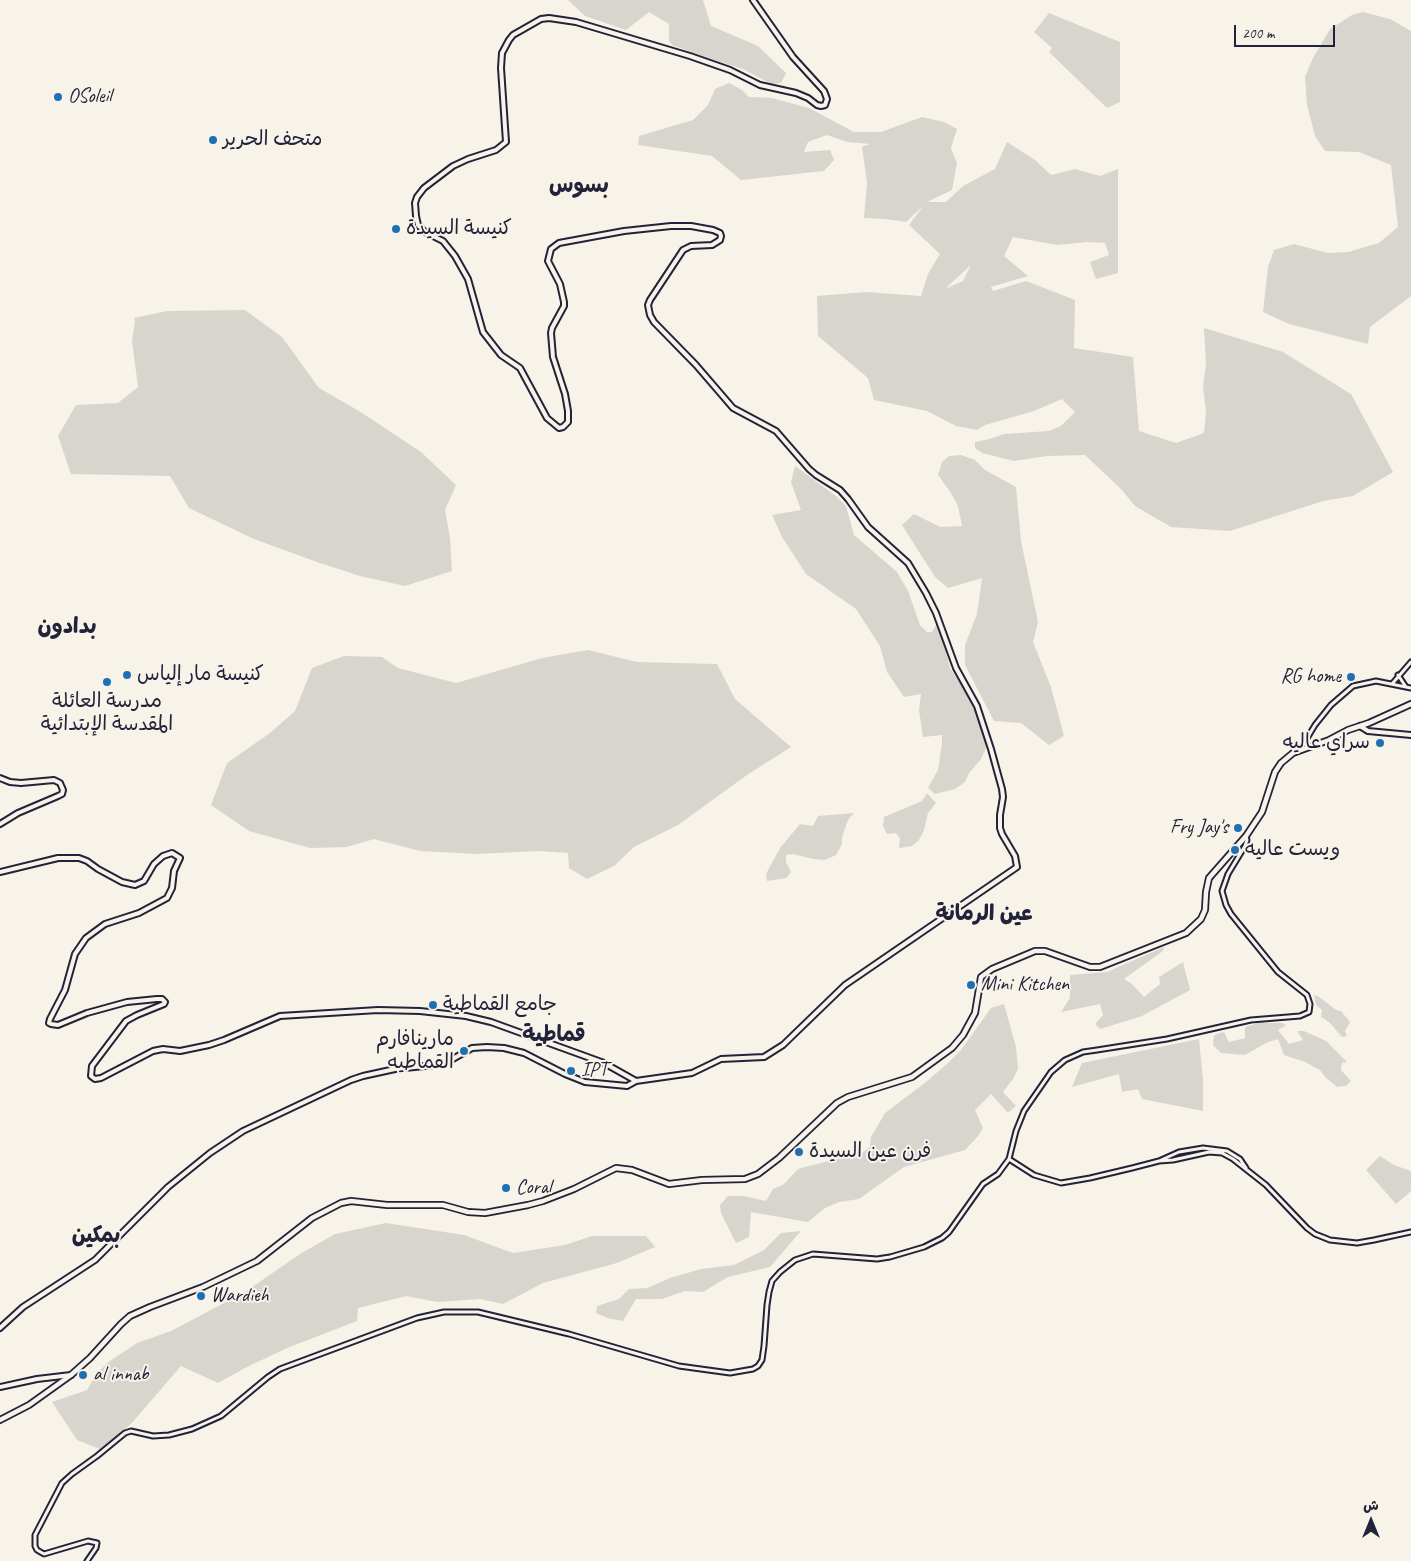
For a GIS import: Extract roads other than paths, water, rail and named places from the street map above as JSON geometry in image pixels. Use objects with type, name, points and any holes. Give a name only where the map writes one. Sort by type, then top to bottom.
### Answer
[{"type":"main road","points":[[0,1328],[23,1306],[95,1260],[168,1187],[210,1153],[243,1131],[351,1080],[395,1069],[444,1064],[472,1048],[487,1047],[504,1048],[524,1053],[558,1071],[585,1082],[627,1086],[636,1081],[692,1073],[721,1059],[764,1057],[783,1045],[845,985],[1017,867],[1015,856],[1000,828],[1002,789],[979,711],[956,668],[933,606],[908,563],[868,527],[840,490],[809,469],[776,431],[733,408],[696,365],[654,322],[650,315],[648,305],[650,300],[683,250],[690,246],[712,245],[720,240],[720,233],[691,226],[671,226],[624,231],[560,243],[551,249],[548,260],[560,284],[564,302],[564,306],[551,333],[553,357],[568,411],[568,422],[563,428],[559,428],[547,418],[520,368],[501,355],[483,332],[468,280],[455,256],[443,241],[425,232],[418,225],[415,203],[424,188],[452,166],[496,150],[506,142],[501,68],[502,53],[513,35],[541,19],[549,18],[576,22],[690,56],[730,70],[760,85],[796,93],[808,98],[817,105],[825,105],[827,99],[824,91],[793,57],[752,0]]},
{"type":"main road","points":[[0,1420],[29,1404],[71,1375],[130,1316],[203,1287],[252,1263],[271,1251],[312,1218],[341,1203],[351,1201],[387,1205],[442,1205],[468,1212],[485,1212],[528,1205],[549,1198],[574,1189],[616,1168],[632,1170],[669,1184],[702,1180],[744,1179],[758,1174],[779,1158],[837,1104],[854,1095],[912,1077],[952,1048],[963,1035],[975,1014],[981,977],[992,969],[1035,951],[1045,951],[1090,967],[1100,967],[1186,933],[1201,919],[1209,878],[1246,836],[1262,812],[1275,772],[1280,763],[1293,753],[1329,740],[1348,730],[1411,704]]},
{"type":"main road","points":[[1360,726],[1368,731],[1411,735]]},
{"type":"main road","points":[[0,778],[10,782],[21,783],[54,780],[60,783],[63,790],[62,794],[18,813],[0,824]]},
{"type":"main road","points":[[0,872],[58,858],[79,858],[122,882],[135,885],[144,881],[154,864],[163,856],[172,853],[180,858],[174,871],[172,888],[167,898],[139,913],[110,921],[91,934],[80,945],[73,959],[65,990],[48,1022],[56,1025],[87,1013],[126,1002],[164,1000],[164,1004],[131,1018],[120,1029],[92,1066],[91,1076],[95,1079],[101,1078],[153,1051],[163,1049],[180,1050],[209,1045],[280,1016],[378,1010],[420,1011],[472,1017],[491,1022],[604,1063],[636,1081]]},
{"type":"main road","points":[[0,1386],[71,1375]]},
{"type":"street","points":[[1392,684],[1411,662]]},
{"type":"street","points":[[1398,675],[1409,688]]},
{"type":"street","points":[[1300,750],[1320,718],[1331,705],[1353,686],[1376,681],[1409,688]]},
{"type":"street","points":[[86,1561],[96,1548],[97,1543],[88,1542],[44,1554],[37,1550],[35,1546],[36,1535],[62,1483],[128,1431],[153,1436],[174,1434],[192,1429],[221,1416],[268,1376],[280,1369],[417,1318],[444,1312],[472,1311],[570,1334],[680,1366],[730,1373],[753,1370],[758,1366],[763,1353],[766,1306],[772,1281],[787,1265],[800,1257],[812,1254],[870,1258],[890,1257],[936,1242],[949,1232],[983,1184],[998,1174],[1009,1159],[1016,1131],[1024,1110],[1051,1072],[1070,1057],[1097,1050],[1167,1039],[1252,1020],[1300,1016],[1309,1012],[1310,1004],[1307,995],[1278,972],[1231,914],[1226,905],[1222,891],[1228,874],[1245,846],[1246,836]]},
{"type":"street","points":[[1009,1159],[1034,1175],[1061,1182],[1090,1178],[1195,1154],[1216,1152],[1233,1159],[1246,1169],[1266,1185],[1308,1228],[1324,1238],[1337,1242],[1356,1242],[1411,1232]]},
{"type":"place","name":"OSoleil","points":[[58,97]]},
{"type":"place","name":"متحف الحرير","points":[[213,140]]},
{"type":"place","name":"كنيسة السيدة","points":[[396,229]]},
{"type":"place","name":"كنيسة مار إلياس","points":[[127,675]]},
{"type":"place","name":"RG home","points":[[1351,677]]},
{"type":"place","name":"مدرسة العائلة المقدسة الإبتدائية","points":[[107,682]]},
{"type":"place","name":"سراي عاليه","points":[[1380,743]]},
{"type":"place","name":"Fry Jay's","points":[[1238,828]]},
{"type":"place","name":"ويست عاليه","points":[[1235,850]]},
{"type":"place","name":"Mini Kitchen","points":[[971,985]]},
{"type":"place","name":"جامع القماطية","points":[[433,1005]]},
{"type":"place","name":"مارينافارم القماطيه","points":[[464,1051]]},
{"type":"place","name":"IPT","points":[[571,1071]]},
{"type":"place","name":"فرن عين السيدة","points":[[799,1152]]},
{"type":"place","name":"Coral","points":[[506,1188]]},
{"type":"place","name":"Wardieh","points":[[201,1296]]},
{"type":"place","name":"al innab","points":[[83,1375]]},
{"type":"district","name":"بسوس","points":[[579,186]]},
{"type":"district","name":"بدادون","points":[[67,627]]},
{"type":"district","name":"عين الرمانة","points":[[984,914]]},
{"type":"district","name":"قماطية","points":[[554,1035]]},
{"type":"district","name":"بمكين","points":[[96,1236]]}]
